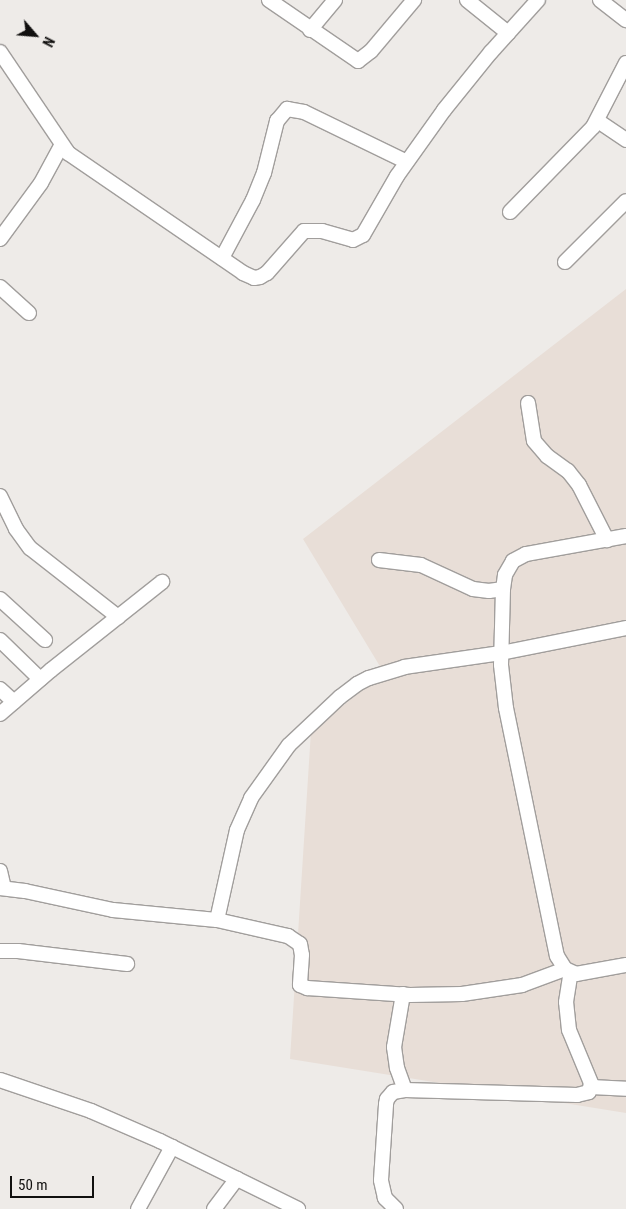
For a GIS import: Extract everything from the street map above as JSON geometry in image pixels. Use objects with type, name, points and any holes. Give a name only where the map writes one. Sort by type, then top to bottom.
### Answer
[{"type":"street","points":[[269,0],[310,30],[358,60],[371,50],[414,0]]},
{"type":"street","points":[[310,30],[335,0]]},
{"type":"street","points":[[466,0],[508,33]]},
{"type":"street","points":[[0,52],[61,146],[75,159],[243,273],[254,278],[267,273],[304,231],[311,229],[353,240],[359,238],[368,228],[407,162],[444,110],[538,0]]},
{"type":"street","points":[[600,0],[626,20]]},
{"type":"street","points":[[510,212],[582,141],[598,121],[626,63]]},
{"type":"street","points":[[222,258],[253,200],[264,173],[277,121],[288,109],[304,112],[407,162]]},
{"type":"street","points":[[598,121],[626,140]]},
{"type":"street","points":[[0,239],[41,183],[61,146]]},
{"type":"street","points":[[565,262],[626,201]]},
{"type":"street","points":[[0,287],[29,313]]},
{"type":"street","points":[[528,403],[534,441],[547,456],[568,471],[579,485],[608,540]]},
{"type":"street","points":[[0,496],[16,529],[30,548],[118,617]]},
{"type":"street","points":[[396,1209],[385,1198],[382,1188],[386,1104],[387,1099],[393,1092],[406,1090],[577,1095],[589,1092],[591,1087],[569,1030],[566,1002],[568,970],[557,956],[506,708],[501,653],[503,589],[508,568],[519,556],[626,536]]},
{"type":"street","points":[[379,560],[421,565],[473,589],[489,591],[503,589]]},
{"type":"street","points":[[0,714],[40,679],[162,582]]},
{"type":"street","points":[[0,599],[45,640]]},
{"type":"street","points":[[217,920],[237,830],[251,798],[289,745],[340,697],[357,684],[384,672],[501,653],[626,628]]},
{"type":"street","points":[[0,640],[40,679]]},
{"type":"street","points":[[0,689],[14,702]]},
{"type":"street","points":[[0,870],[2,888],[113,910],[217,920],[269,930],[297,941],[302,955],[300,983],[303,987],[403,994],[462,994],[509,988],[568,970],[582,974],[626,965]]},
{"type":"street","points":[[0,952],[18,951],[127,964]]},
{"type":"street","points":[[403,994],[394,1047],[397,1068],[406,1090]]},
{"type":"street","points":[[0,1080],[91,1110],[172,1147],[298,1209]]},
{"type":"street","points":[[591,1087],[626,1088]]},
{"type":"street","points":[[138,1209],[172,1147]]},
{"type":"street","points":[[214,1209],[237,1179]]},
{"type":"shaded area","points":[[626,289],[626,1113],[290,1059],[311,731],[384,673],[303,539]]}]
